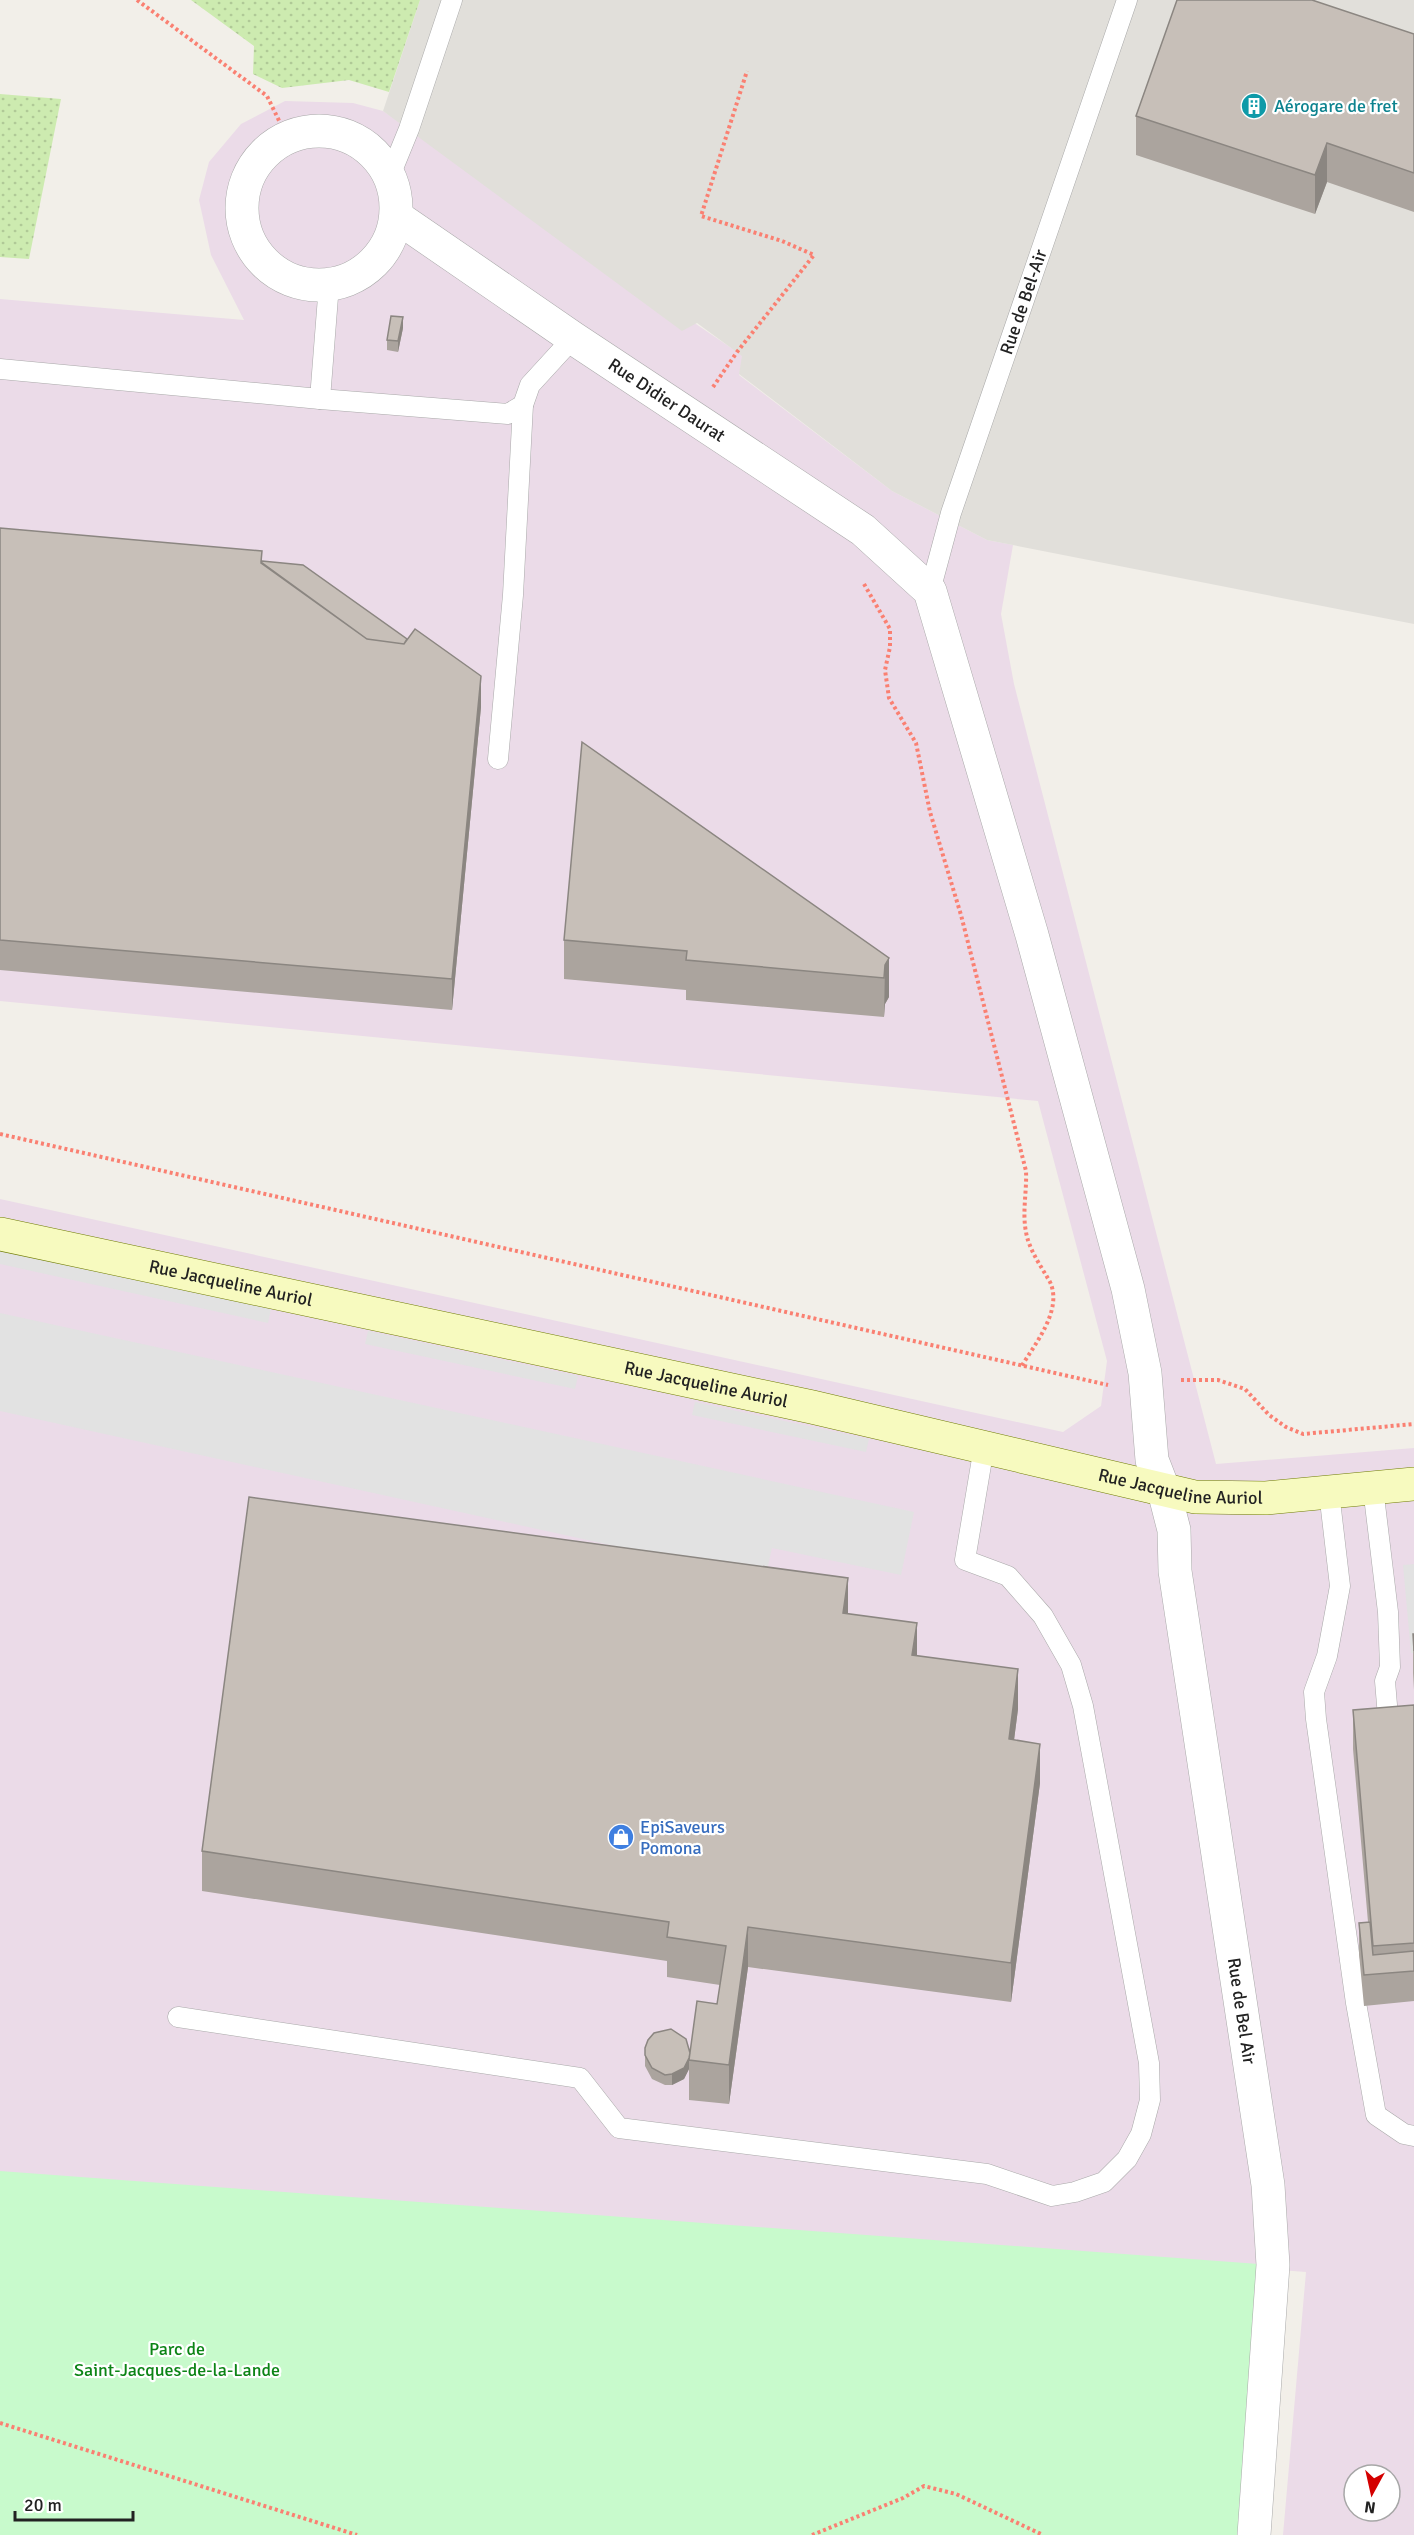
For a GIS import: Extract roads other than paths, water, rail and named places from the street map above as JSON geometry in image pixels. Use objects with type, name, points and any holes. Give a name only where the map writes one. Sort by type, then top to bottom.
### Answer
[{"type":"street","points":[[313,131],[332,132],[357,141],[379,158],[389,178],[396,190],[397,217],[383,253],[364,272],[341,283],[314,285],[294,281],[270,268],[253,248],[245,231],[242,204],[249,177],[264,154],[287,137],[313,131]]},
{"type":"street","name":"Rue Didier Daurat","points":[[397,217],[573,338],[863,530],[930,591]]},
{"type":"street","name":"Rue de Bel Air","points":[[930,591],[1039,958],[1128,1288],[1140,1339],[1147,1386],[1152,1460],[1164,1491],[1174,1530],[1175,1571],[1268,2185],[1273,2265],[1254,2535]]},
{"type":"street","name":"Rue Jacqueline Auriol","points":[[0,1234],[801,1405],[1164,1491],[1226,1499],[1414,1484]]},
{"type":"lane","points":[[389,178],[409,129],[452,0]]},
{"type":"lane","name":"Rue de Bel-Air","points":[[930,591],[951,513],[1124,7]]},
{"type":"lane","points":[[320,399],[329,284]]},
{"type":"lane","points":[[498,759],[513,595],[523,405],[530,385],[573,338]]},
{"type":"lane","points":[[0,369],[484,414],[508,414],[523,405]]},
{"type":"lane","points":[[178,2017],[580,2078],[619,2128],[987,2174],[1052,2196],[1075,2192],[1104,2182],[1127,2159],[1141,2134],[1150,2100],[1149,2063],[1083,1706],[1071,1665],[1043,1617],[1008,1576],[965,1560],[984,1447]]},
{"type":"lane","points":[[1373,1488],[1388,1612],[1390,1667],[1385,1681],[1389,1729]]},
{"type":"lane","points":[[1329,1492],[1340,1586],[1327,1656],[1314,1692],[1319,1741],[1356,2003],[1376,2115],[1404,2134],[1414,2136]]},
{"type":"place","name":"Aérogare de fret","points":[[1254,106]]},
{"type":"place","name":"EpiSaveurs Pomona","points":[[621,1837]]},
{"type":"park label","name":"Parc de Saint-Jacques-de-la-Lande","points":[[177,2359]]}]
